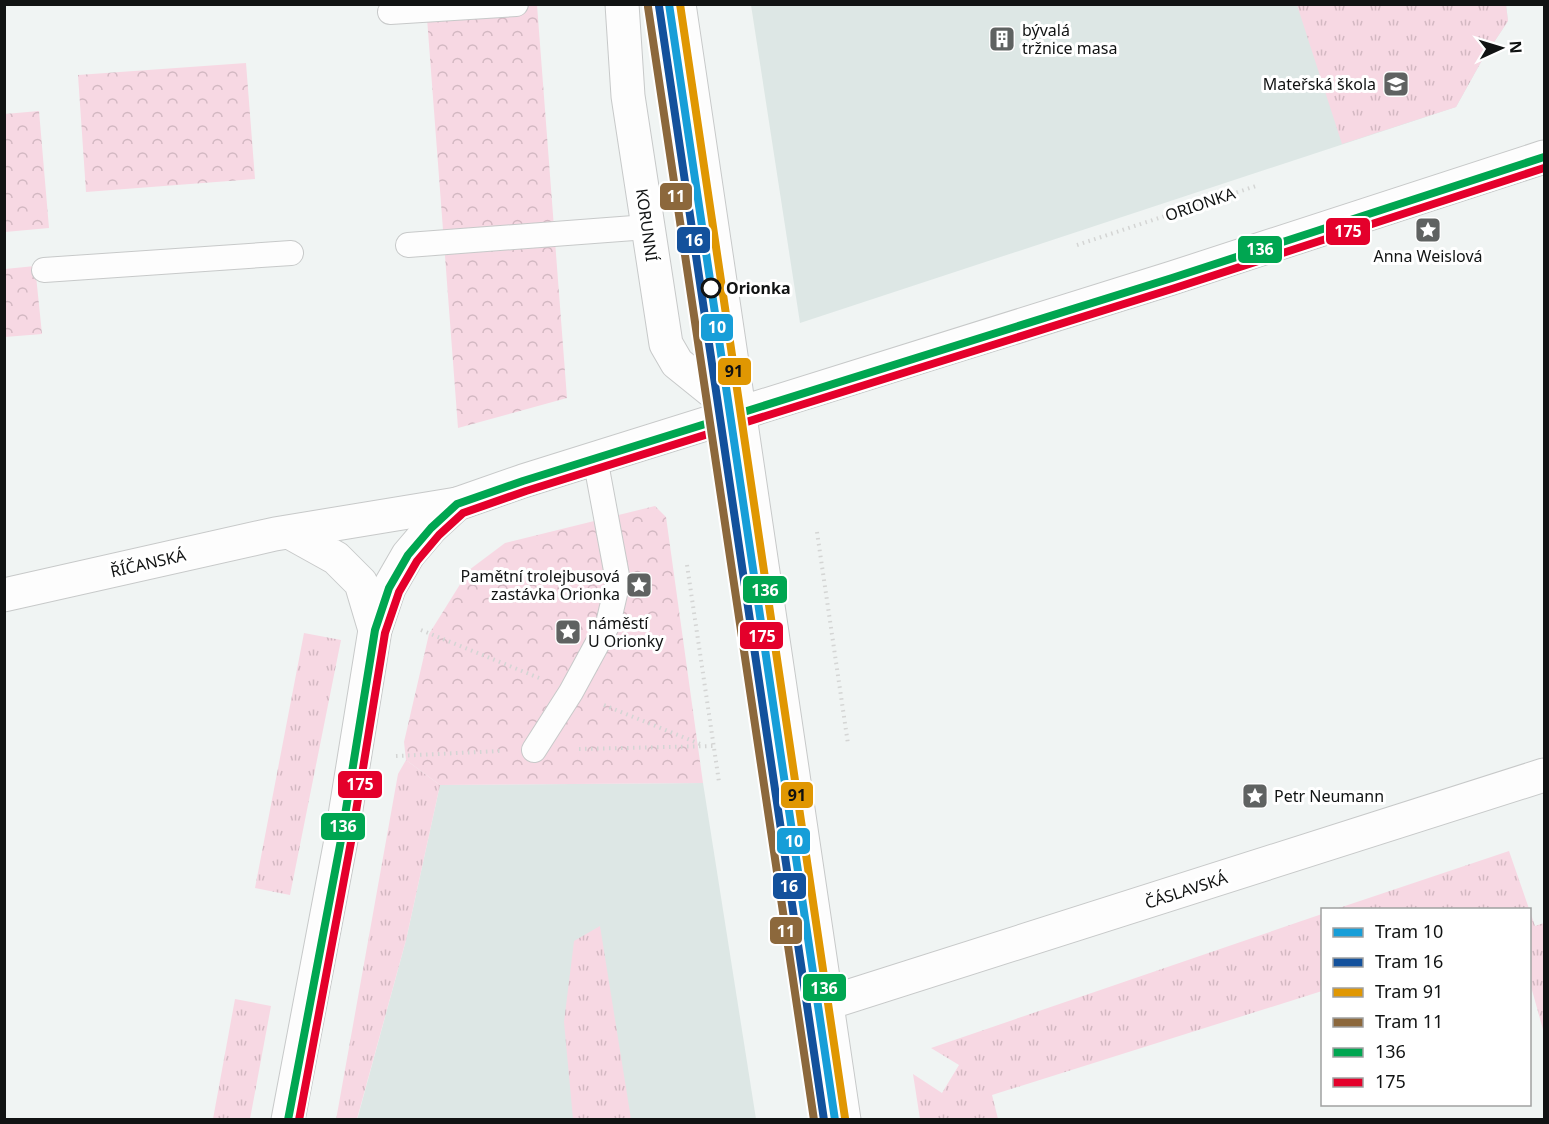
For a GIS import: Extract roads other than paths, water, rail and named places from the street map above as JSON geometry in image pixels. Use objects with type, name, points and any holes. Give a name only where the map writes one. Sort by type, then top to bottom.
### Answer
[{"type":"street","name":"KORUNNÍ","points":[[622,4],[628,96],[666,344],[677,363],[739,413]]},
{"type":"street","points":[[679,4],[844,1119]]},
{"type":"street","points":[[288,1119],[341,840],[375,630],[389,588],[408,555],[431,528],[458,504],[595,458],[1172,278],[1545,157]]},
{"type":"street","name":"ŘÍČANSKÁ","points":[[4,595],[275,534],[458,504]]},
{"type":"street","points":[[291,533],[336,558],[361,583],[375,630]]},
{"type":"street","name":"ČÁSLAVSKÁ","points":[[828,1004],[1545,775]]},
{"type":"lane","points":[[390,12],[516,4]]},
{"type":"lane","points":[[408,245],[647,227]]},
{"type":"lane","points":[[44,270],[291,253]]},
{"type":"lane","points":[[534,750],[571,692],[609,624],[618,582],[595,458]]},
{"type":"tram line","name":"10","points":[[669,4],[835,1120]]},
{"type":"tram line","name":"91","points":[[680,4],[845,1118]]},
{"type":"tram line","name":"16","points":[[659,6],[824,1120]]},
{"type":"tram line","name":"11","points":[[648,7],[814,1120]]},
{"type":"place","name":"bývalá tržnice masa","points":[[1002,39]]},
{"type":"place","name":"Mateřská škola","points":[[1396,84]]},
{"type":"place","name":"Anna Weislová","points":[[1428,230]]},
{"type":"place","name":"Orionka","points":[[711,288]]},
{"type":"place","name":"Pamětní trolejbusová zastávka Orionka","points":[[639,585]]},
{"type":"place","name":"náměstí U Orionky","points":[[568,632]]},
{"type":"place","name":"Petr Neumann","points":[[1255,796]]}]
